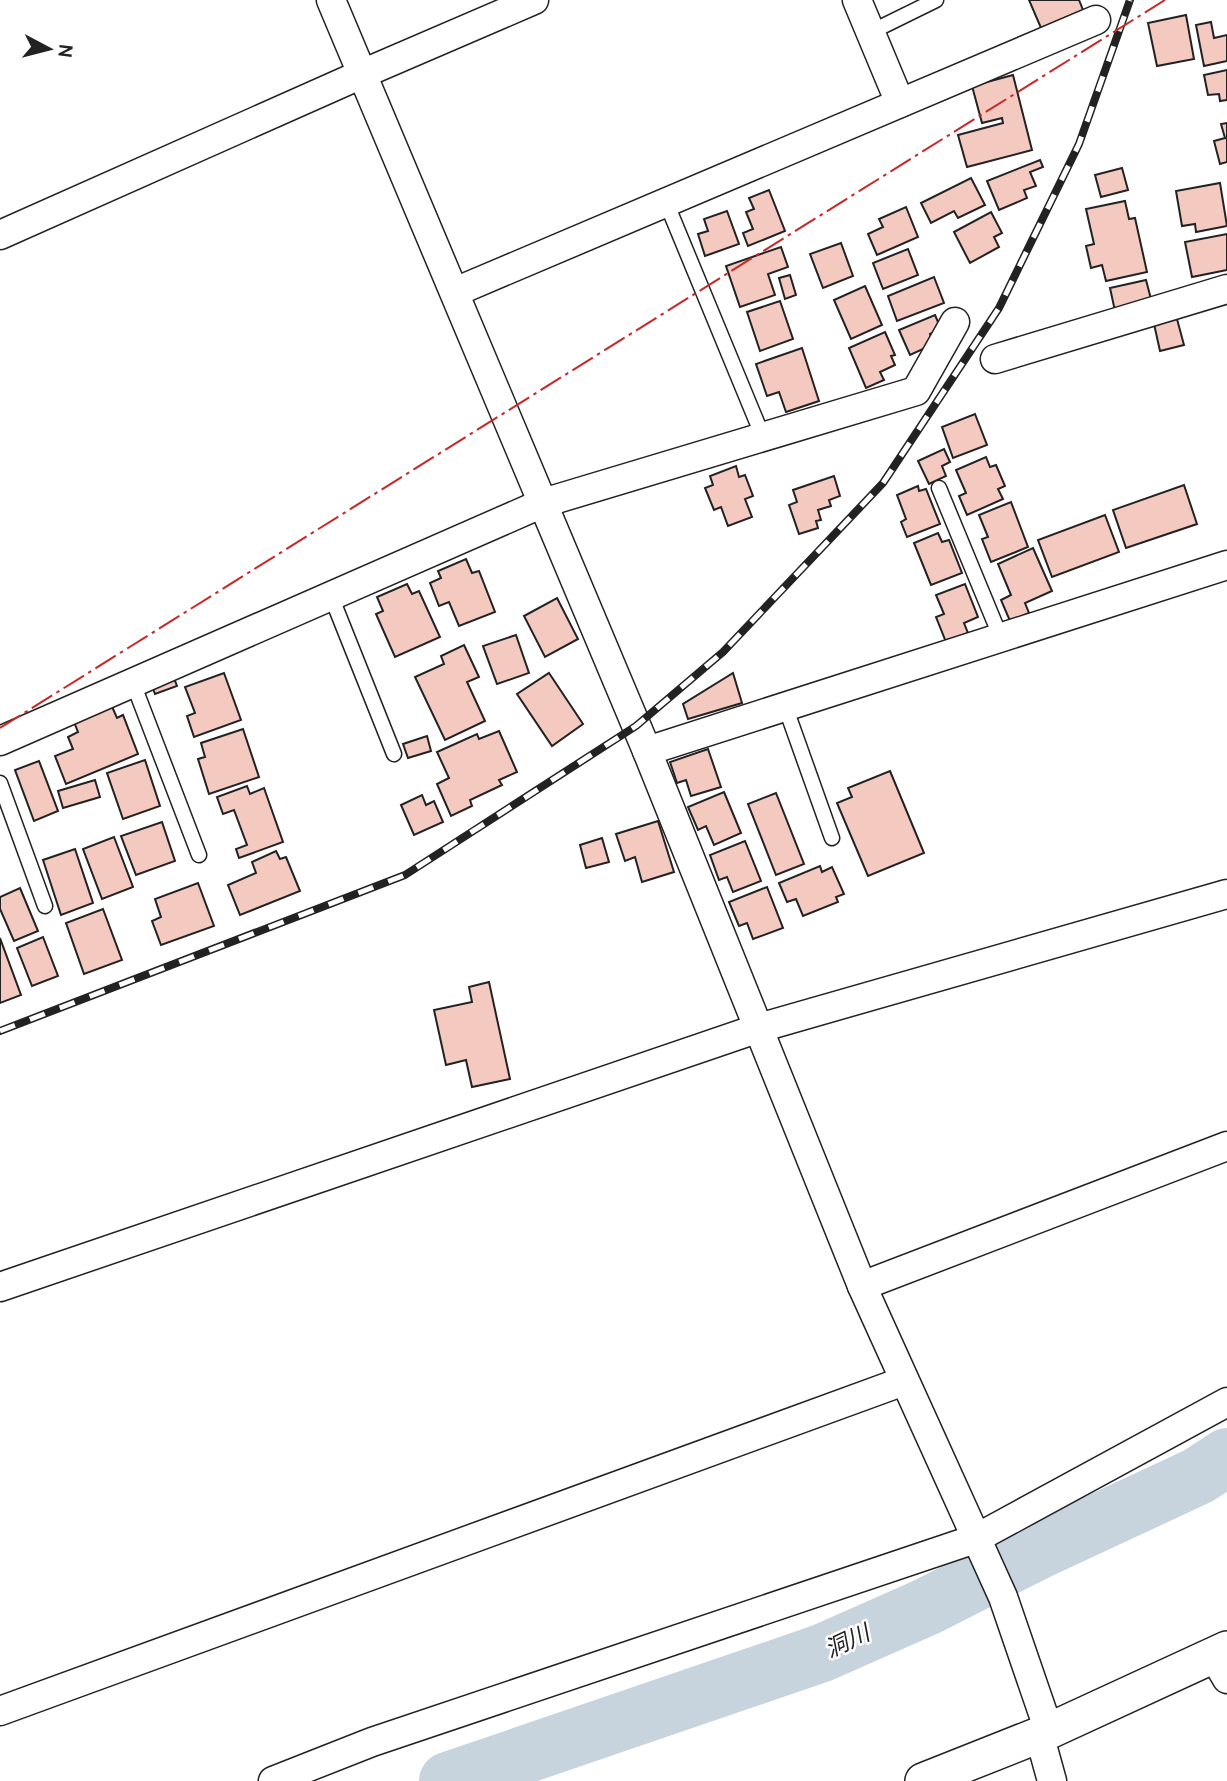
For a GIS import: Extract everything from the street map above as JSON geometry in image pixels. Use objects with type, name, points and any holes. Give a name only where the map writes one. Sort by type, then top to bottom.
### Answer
[{"type":"street","points":[[331,0],[647,751],[862,1286],[1003,1597],[1044,1732],[1052,1781]]},
{"type":"street","points":[[0,236],[534,0]]},
{"type":"street","points":[[857,0],[900,103]]},
{"type":"street","points":[[455,292],[1096,20]]},
{"type":"street","points":[[995,359],[1227,289]]},
{"type":"street","points":[[0,741],[543,503],[916,391],[955,322]]},
{"type":"street","points":[[647,751],[1227,565]]},
{"type":"street","points":[[0,1287],[759,1028],[1227,894]]},
{"type":"street","points":[[862,1286],[1227,1146]]},
{"type":"street","points":[[0,1712],[904,1381]]},
{"type":"street","points":[[273,1781],[372,1742],[978,1545],[1227,1402]]},
{"type":"street","points":[[923,1781],[1222,1661]]},
{"type":"lane","points":[[871,32],[936,0]]},
{"type":"lane","points":[[666,202],[763,437]]},
{"type":"lane","points":[[939,488],[1001,638]]},
{"type":"lane","points":[[331,596],[394,754]]},
{"type":"lane","points":[[133,683],[200,855]]},
{"type":"lane","points":[[785,706],[832,838]]},
{"type":"lane","points":[[0,783],[46,906]]},
{"type":"building","points":[[1029,0],[1079,0],[1083,10],[1041,28]]},
{"type":"building","points":[[1186,15],[1194,59],[1157,66],[1148,23]]},
{"type":"building","points":[[1211,22],[1214,38],[1227,35],[1227,61],[1204,66],[1196,25]]},
{"type":"building","points":[[1227,70],[1227,100],[1220,101],[1219,94],[1208,95],[1204,75]]},
{"type":"building","points":[[1013,75],[1032,150],[967,167],[958,135],[1003,123],[1002,118],[982,123],[972,86]]},
{"type":"building","points":[[1227,123],[1227,162],[1220,164],[1214,141],[1225,138],[1221,124]]},
{"type":"building","points":[[1040,160],[1043,167],[1030,172],[1036,186],[1024,190],[1027,198],[999,210],[987,181]]},
{"type":"building","points":[[1122,168],[1128,190],[1101,197],[1095,175]]},
{"type":"building","points":[[971,178],[985,205],[958,218],[954,211],[931,223],[921,203]]},
{"type":"building","points":[[1220,183],[1227,226],[1196,232],[1195,224],[1182,226],[1176,191]]},
{"type":"building","points":[[769,190],[785,231],[748,246],[743,233],[753,229],[746,212],[754,209],[749,198]]},
{"type":"building","points":[[1125,201],[1129,219],[1135,218],[1147,272],[1106,281],[1102,265],[1091,268],[1086,246],[1094,244],[1086,209]]},
{"type":"building","points":[[906,207],[918,237],[877,255],[868,234],[883,227],[879,219]]},
{"type":"building","points":[[727,211],[739,244],[705,256],[698,234],[708,231],[704,219]]},
{"type":"building","points":[[991,212],[1002,233],[994,237],[999,247],[970,263],[954,232]]},
{"type":"building","points":[[1227,234],[1227,270],[1192,277],[1185,242]]},
{"type":"building","points":[[841,243],[853,276],[823,288],[810,254]]},
{"type":"building","points":[[781,247],[788,267],[768,274],[775,295],[740,307],[726,266]]},
{"type":"building","points":[[908,249],[918,275],[883,289],[873,263]]},
{"type":"building","points":[[790,275],[796,295],[785,299],[779,278]]},
{"type":"building","points":[[934,277],[944,303],[897,321],[888,296]]},
{"type":"building","points":[[1146,280],[1152,303],[1115,311],[1110,288]]},
{"type":"building","points":[[865,286],[882,325],[851,339],[834,300]]},
{"type":"building","points":[[780,301],[793,339],[760,351],[747,312]]},
{"type":"building","points":[[935,315],[941,329],[930,334],[934,344],[910,355],[899,330]]},
{"type":"building","points":[[1177,319],[1184,345],[1160,351],[1154,324]]},
{"type":"building","points":[[885,332],[895,355],[891,356],[895,365],[880,372],[884,380],[866,388],[849,348]]},
{"type":"building","points":[[802,348],[819,401],[786,412],[779,392],[767,396],[756,364]]},
{"type":"building","points":[[975,414],[987,445],[953,458],[942,427]]},
{"type":"building","points":[[944,449],[950,462],[942,466],[946,476],[929,484],[918,461]]},
{"type":"building","points":[[986,457],[990,467],[996,465],[1005,486],[998,489],[1003,499],[967,515],[959,496],[966,493],[956,470]]},
{"type":"building","points":[[736,466],[739,477],[745,475],[753,496],[745,499],[752,517],[728,526],[721,507],[714,510],[705,488],[713,485],[710,476]]},
{"type":"building","points":[[834,476],[840,496],[829,500],[831,506],[818,510],[821,520],[816,521],[818,528],[799,534],[789,505],[797,502],[793,490]]},
{"type":"building","points":[[1184,485],[1197,524],[1126,548],[1113,510]]},
{"type":"building","points":[[918,486],[919,491],[926,489],[940,524],[907,537],[901,522],[906,519],[897,495]]},
{"type":"building","points":[[1011,502],[1028,547],[991,562],[982,539],[988,537],[979,515]]},
{"type":"building","points":[[1105,515],[1119,552],[1052,577],[1038,540]]},
{"type":"building","points":[[938,533],[942,542],[949,540],[962,573],[931,585],[914,543]]},
{"type":"building","points":[[1033,548],[1052,591],[1025,603],[1029,613],[1010,621],[1001,600],[1011,595],[998,564]]},
{"type":"building","points":[[466,559],[472,573],[479,571],[495,612],[459,626],[449,602],[439,606],[430,583],[441,578],[438,571]]},
{"type":"building","points":[[407,584],[412,594],[419,591],[440,637],[395,657],[376,614],[383,611],[377,597]]},
{"type":"building","points":[[965,584],[978,617],[964,623],[968,633],[946,642],[936,617],[944,614],[936,595]]},
{"type":"building","points":[[557,598],[578,639],[545,657],[524,616]]},
{"type":"building","points":[[516,635],[529,673],[497,684],[483,646]]},
{"type":"building","points":[[464,645],[479,677],[467,682],[485,721],[445,740],[415,677],[444,664],[441,656]]},
{"type":"building","points":[[224,673],[241,720],[194,737],[187,716],[195,713],[185,687]]},
{"type":"building","points":[[549,673],[583,724],[552,746],[517,694]]},
{"type":"building","points":[[733,673],[742,703],[688,719],[683,704]]},
{"type":"building","points":[[174,678],[177,686],[155,694],[152,686]]},
{"type":"building","points":[[110,702],[117,718],[123,715],[138,754],[66,784],[55,756],[73,749],[68,737],[78,732],[72,717]]},
{"type":"building","points":[[243,729],[259,777],[209,794],[198,759],[205,757],[201,743]]},
{"type":"building","points":[[499,731],[517,772],[499,780],[502,785],[470,800],[472,806],[451,816],[437,784],[449,778],[437,752],[477,734],[479,739]]},
{"type":"building","points":[[427,736],[431,751],[408,758],[403,744]]},
{"type":"building","points":[[708,749],[721,787],[691,796],[686,780],[677,783],[670,762]]},
{"type":"building","points":[[145,760],[160,806],[123,819],[107,773]]},
{"type":"building","points":[[39,761],[58,811],[34,821],[15,770]]},
{"type":"building","points":[[890,771],[924,853],[868,876],[837,803],[852,797],[848,788]]},
{"type":"building","points":[[95,780],[100,797],[63,808],[58,791]]},
{"type":"building","points":[[247,786],[250,794],[264,788],[283,842],[239,858],[236,849],[247,845],[234,810],[223,814],[217,797]]},
{"type":"building","points":[[724,792],[741,833],[714,845],[706,826],[698,830],[688,807]]},
{"type":"building","points":[[776,793],[804,864],[776,875],[748,804]]},
{"type":"building","points":[[422,795],[426,805],[434,801],[443,822],[414,835],[401,805]]},
{"type":"building","points":[[658,821],[674,872],[642,882],[635,857],[625,861],[616,834]]},
{"type":"building","points":[[162,822],[175,861],[136,875],[121,836]]},
{"type":"building","points":[[114,837],[133,887],[102,899],[83,849]]},
{"type":"building","points":[[602,838],[609,862],[586,868],[580,845]]},
{"type":"building","points":[[745,841],[761,881],[733,892],[727,877],[719,880],[710,855]]},
{"type":"building","points":[[75,849],[93,903],[61,915],[43,860]]},
{"type":"building","points":[[276,851],[280,859],[286,857],[300,891],[240,915],[228,885],[256,873],[252,862]]},
{"type":"building","points":[[820,866],[822,872],[832,867],[844,894],[836,897],[838,902],[803,916],[796,899],[787,902],[779,883]]},
{"type":"building","points":[[198,883],[214,926],[161,945],[152,921],[161,917],[155,899]]},
{"type":"building","points":[[767,887],[783,928],[753,939],[747,923],[739,926],[729,902]]},
{"type":"building","points":[[20,888],[38,931],[14,941],[0,909],[0,897]]},
{"type":"building","points":[[103,909],[122,960],[84,974],[66,923]]},
{"type":"building","points":[[43,937],[58,976],[32,986],[17,948]]},
{"type":"building","points":[[0,938],[21,995],[0,1003]]},
{"type":"building","points":[[489,982],[510,1079],[472,1087],[466,1060],[446,1065],[434,1010],[472,1002],[469,987]]},
{"type":"waterway","name":"洞川","points":[[448,1781],[822,1653],[926,1607],[1039,1550],[1198,1476],[1227,1457]]},
{"type":"railway","points":[[0,1031],[405,875],[636,726],[723,652],[883,483],[999,308],[1079,144],[1130,0]]},
{"type":"power","points":[[0,728],[1165,0]]}]
